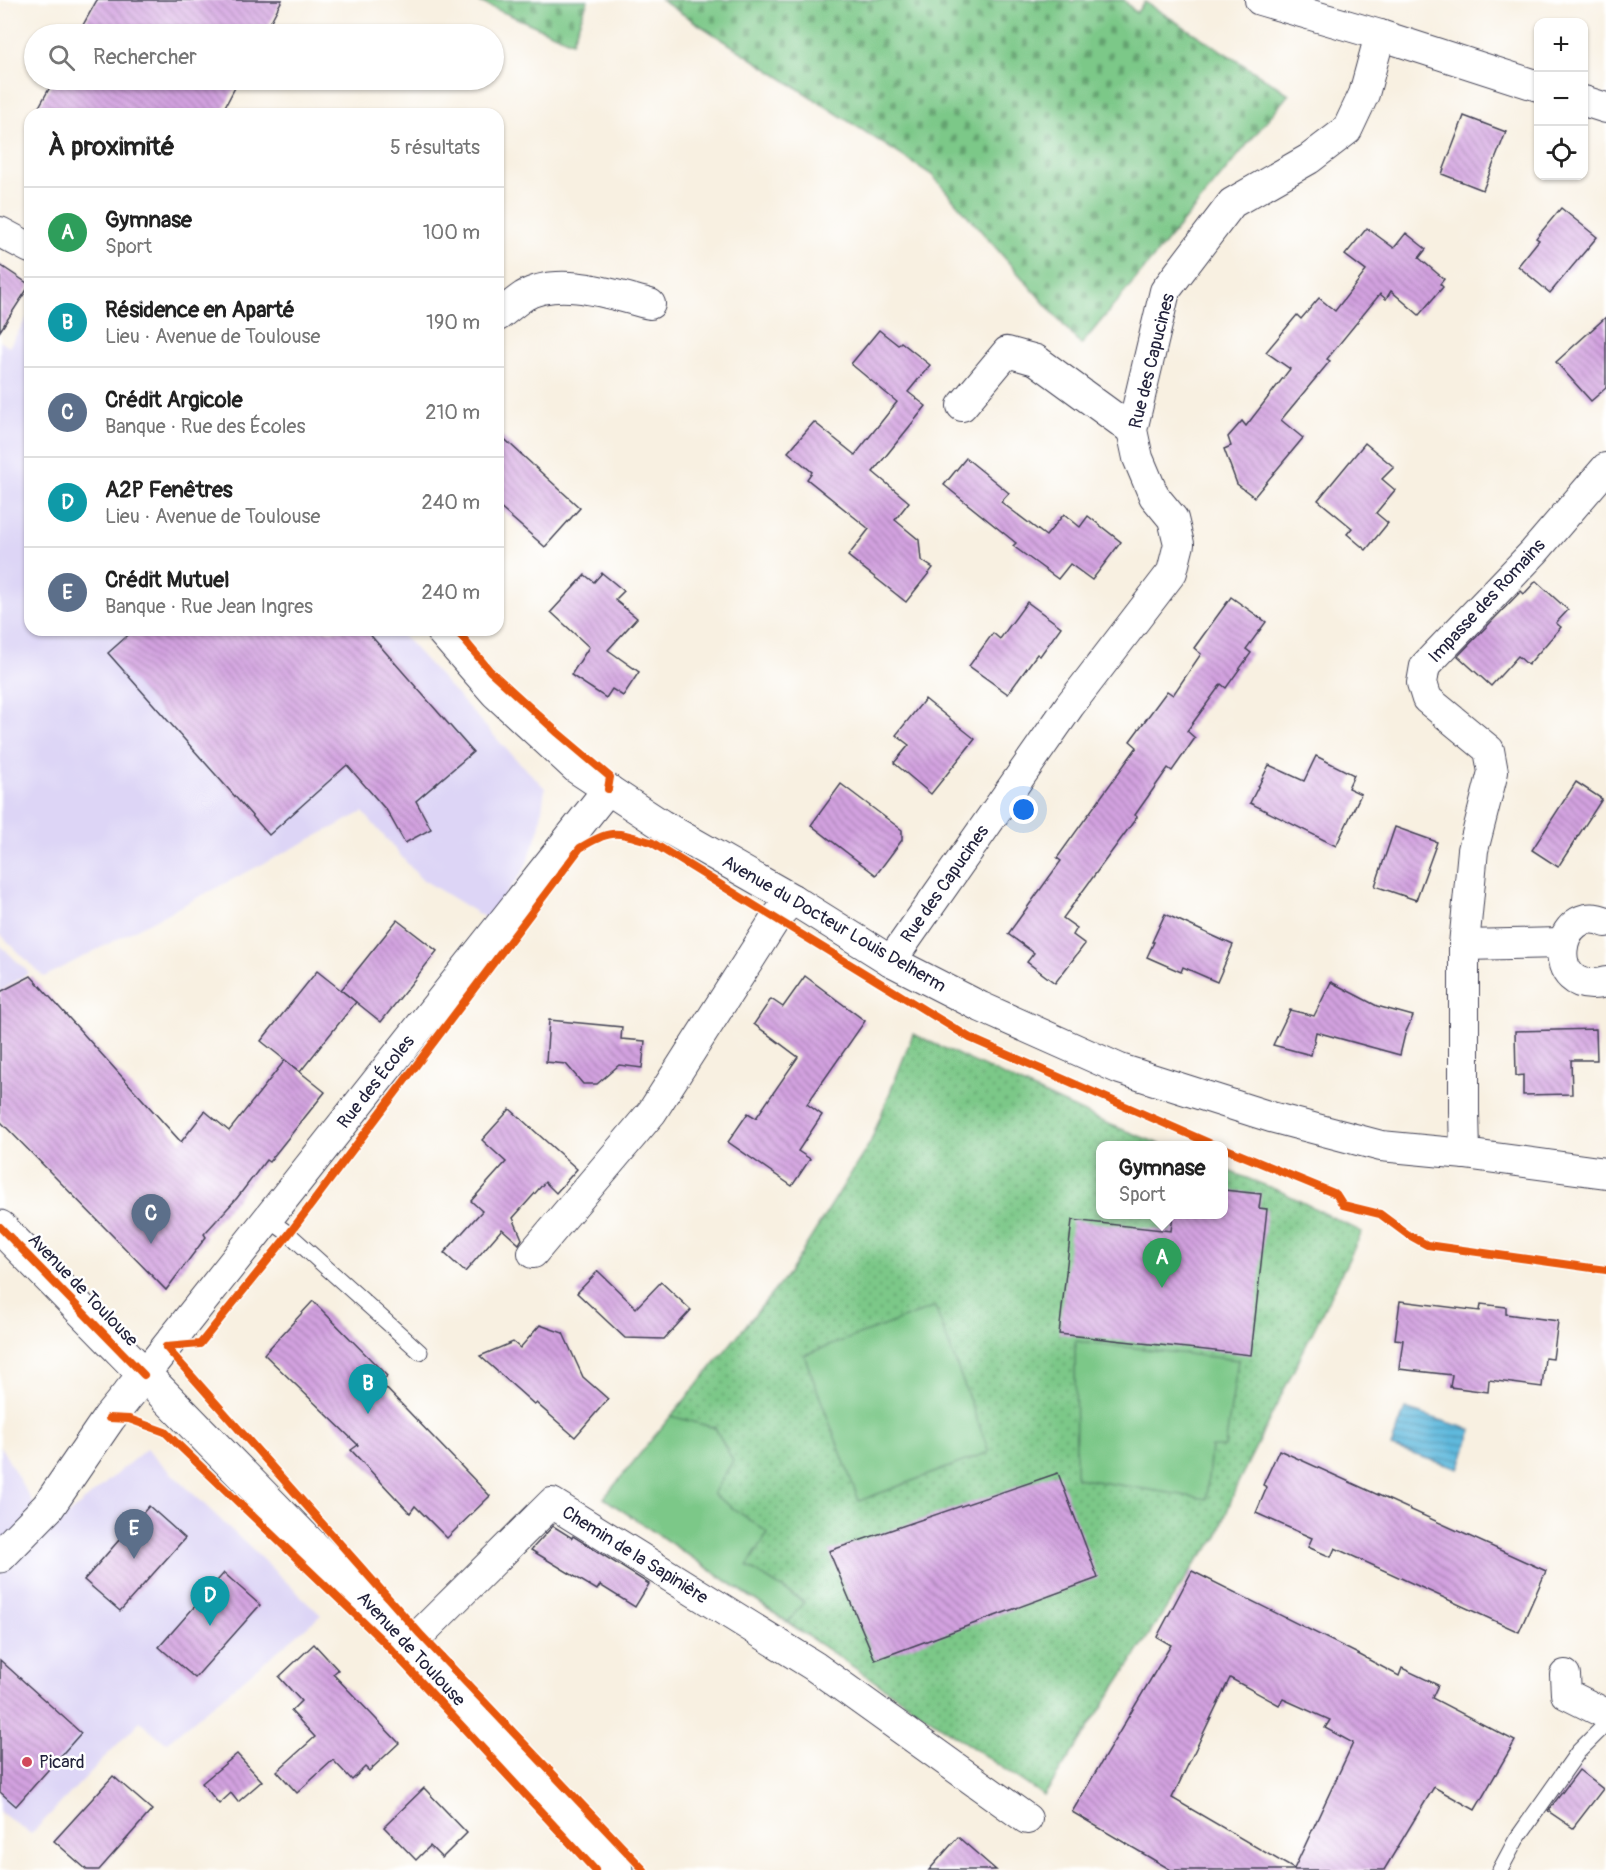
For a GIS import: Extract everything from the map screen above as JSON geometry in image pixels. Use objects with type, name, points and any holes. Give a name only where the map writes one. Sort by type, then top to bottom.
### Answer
[{"type":"main road","name":"Avenue de Toulouse","points":[[0,1227],[409,1645],[615,1870]]},
{"type":"main road","points":[[0,1556],[48,1507],[109,1418],[144,1375]]},
{"type":"main road","points":[[89,1446],[129,1419],[167,1398]]},
{"type":"street","points":[[1260,0],[1380,35],[1534,84]]},
{"type":"street","name":"Rue des Capucines","points":[[891,961],[1070,705],[1172,572],[1179,544],[1173,519],[1155,496],[1138,458],[1132,429],[1165,291],[1232,203],[1309,159],[1347,130],[1364,94],[1380,35]]},
{"type":"street","points":[[1588,102],[1606,108]]},
{"type":"street","points":[[0,232],[24,245]]},
{"type":"street","points":[[504,311],[525,295],[550,288],[588,288],[650,304]]},
{"type":"street","points":[[962,406],[1007,352],[1036,360],[1132,429]]},
{"type":"street","name":"Impasse des Romains","points":[[1466,1154],[1464,945],[1473,850],[1493,772],[1489,750],[1427,699],[1422,683],[1425,666],[1534,552],[1606,468]]},
{"type":"street","name":"Avenue du Docteur Louis Delherm","points":[[445,636],[495,693],[577,770],[662,825],[792,899],[891,961],[981,1007],[1120,1069],[1271,1117],[1381,1146],[1466,1154],[1606,1173]]},
{"type":"street","name":"Rue des Écoles","points":[[144,1375],[608,789]]},
{"type":"street","points":[[533,1253],[652,1112],[776,918],[792,899]]},
{"type":"street","points":[[1606,922],[1589,919],[1570,929],[1562,942],[1561,954],[1563,965],[1576,980],[1594,985],[1606,982]]},
{"type":"street","points":[[1464,945],[1562,942]]},
{"type":"street","name":"Chemin de la Sapinière","points":[[409,1645],[552,1503],[814,1666],[1027,1819]]},
{"type":"street","points":[[1565,1675],[1566,1695],[1606,1714]]},
{"type":"lane","points":[[268,1218],[289,1234],[420,1352]]},
{"type":"lane","points":[[1500,1870],[1516,1840],[1578,1752],[1606,1724]]},
{"type":"shaded area","points":[[24,323],[24,636],[403,636],[507,750],[545,788],[539,831],[524,870],[487,919],[420,878],[363,812],[44,977],[0,934],[0,341],[9,347]]},
{"type":"shaded area","points":[[0,945],[29,973],[0,991]]},
{"type":"shaded area","points":[[0,1446],[49,1531],[146,1449],[321,1615],[166,1743],[140,1721],[31,1834],[0,1812]]},
{"type":"green space","points":[[475,0],[588,0],[572,42]]},
{"type":"green space","points":[[661,0],[1070,0],[1073,2],[1075,0],[1124,0],[1136,13],[1145,2],[1289,94],[1081,345],[932,175]]},
{"type":"green space","points":[[913,1034],[1106,1123],[1152,1141],[1096,1141],[1096,1219],[1228,1219],[1228,1171],[1282,1192],[1362,1232],[1236,1487],[1217,1539],[1197,1561],[1044,1796],[604,1498],[789,1273],[870,1143]]},
{"type":"green space","points":[[935,1307],[989,1452],[859,1501],[804,1355]]},
{"type":"green space","points":[[1075,1341],[1238,1360],[1225,1447],[1211,1447],[1206,1499],[1076,1478]]},
{"type":"green space","points":[[671,1416],[715,1428],[733,1461],[713,1494],[768,1533],[747,1566],[804,1602],[788,1622],[604,1498]]},
{"type":"water","points":[[1405,1409],[1472,1430],[1459,1469],[1391,1447]]},
{"type":"building","points":[[97,0],[282,0],[269,24],[84,24]]},
{"type":"building","points":[[48,90],[234,90],[224,108],[38,108]]},
{"type":"building","points":[[1464,116],[1506,132],[1483,190],[1442,174]]},
{"type":"building","points":[[1561,208],[1597,237],[1550,293],[1518,266],[1539,240],[1536,238]]},
{"type":"building","points":[[1367,228],[1394,248],[1406,233],[1426,249],[1419,258],[1444,279],[1440,284],[1443,287],[1419,315],[1391,291],[1386,299],[1380,294],[1327,359],[1330,361],[1281,420],[1303,438],[1254,497],[1237,484],[1224,449],[1231,446],[1228,437],[1242,421],[1246,426],[1290,369],[1266,352],[1297,315],[1301,319],[1319,298],[1335,311],[1366,271],[1345,255]]},
{"type":"building","points":[[0,265],[24,281],[24,294],[0,331]]},
{"type":"building","points":[[1606,317],[1606,388],[1591,401],[1556,362]]},
{"type":"building","points":[[879,330],[898,345],[901,342],[930,365],[908,392],[926,406],[873,472],[909,502],[895,520],[919,540],[921,560],[933,568],[906,602],[848,556],[869,529],[807,479],[812,472],[788,452],[814,422],[855,455],[897,402],[851,364]]},
{"type":"building","points":[[504,438],[580,508],[545,547],[504,511]]},
{"type":"building","points":[[1365,443],[1394,467],[1382,479],[1395,490],[1376,513],[1388,523],[1366,550],[1347,534],[1352,528],[1318,500]]},
{"type":"building","points":[[966,458],[1009,493],[1001,502],[1046,536],[1064,514],[1080,527],[1088,516],[1121,542],[1092,580],[1070,564],[1058,579],[1013,546],[1016,543],[944,485]]},
{"type":"building","points":[[602,573],[624,591],[615,600],[637,618],[608,650],[639,672],[623,696],[612,689],[606,698],[571,675],[589,647],[551,612],[585,575],[594,582]]},
{"type":"building","points":[[1536,581],[1568,610],[1556,623],[1561,627],[1528,665],[1518,656],[1491,686],[1458,656],[1521,591],[1524,594]]},
{"type":"building","points":[[1231,597],[1266,622],[1246,649],[1251,653],[1226,688],[1221,684],[1187,731],[1195,738],[1172,771],[1168,768],[1135,815],[1137,817],[1063,918],[1077,928],[1073,935],[1085,944],[1055,983],[1027,962],[1034,953],[1008,934],[1061,861],[1057,858],[1137,747],[1130,741],[1167,691],[1173,695],[1201,654],[1194,648]]},
{"type":"building","points":[[1027,602],[1061,627],[1040,656],[1037,654],[1008,694],[969,666],[993,633],[1000,639]]},
{"type":"building","points":[[127,636],[371,636],[473,752],[416,801],[431,829],[405,843],[387,811],[347,765],[269,835],[108,653]]},
{"type":"building","points":[[925,699],[975,739],[931,794],[894,763],[909,745],[896,735]]},
{"type":"building","points":[[1316,756],[1354,775],[1348,788],[1361,794],[1336,846],[1250,803],[1269,765],[1304,781]]},
{"type":"building","points":[[1576,782],[1602,799],[1558,867],[1532,850]]},
{"type":"building","points":[[841,784],[902,830],[902,840],[876,875],[811,825]]},
{"type":"building","points":[[1395,827],[1437,842],[1416,900],[1375,886]]},
{"type":"building","points":[[1165,914],[1233,945],[1217,982],[1183,967],[1181,972],[1147,957]]},
{"type":"building","points":[[397,920],[437,951],[381,1022],[341,990]]},
{"type":"building","points":[[317,971],[356,1002],[300,1072],[261,1041]]},
{"type":"building","points":[[31,976],[181,1142],[205,1111],[229,1131],[285,1060],[325,1092],[269,1162],[266,1160],[237,1198],[204,1234],[206,1237],[166,1290],[0,1121],[0,992]]},
{"type":"building","points":[[805,976],[865,1021],[807,1104],[822,1115],[798,1151],[810,1159],[792,1186],[728,1142],[748,1113],[756,1118],[798,1057],[754,1024],[771,999],[783,1007]]},
{"type":"building","points":[[1331,982],[1377,1006],[1413,1016],[1405,1034],[1400,1055],[1316,1032],[1311,1055],[1273,1045],[1290,1010],[1314,1016]]},
{"type":"building","points":[[549,1020],[622,1027],[621,1039],[645,1041],[642,1068],[619,1065],[597,1084],[583,1084],[566,1064],[546,1062]]},
{"type":"building","points":[[1596,1029],[1597,1060],[1571,1060],[1572,1094],[1523,1095],[1523,1075],[1516,1076],[1515,1031]]},
{"type":"building","points":[[510,1109],[577,1169],[556,1193],[545,1182],[513,1218],[522,1239],[519,1244],[502,1229],[465,1272],[444,1253],[482,1211],[471,1201],[506,1162],[482,1140]]},
{"type":"building","points":[[1228,1190],[1261,1194],[1259,1208],[1267,1209],[1251,1355],[1059,1334],[1072,1220],[1171,1231],[1172,1219],[1228,1219]]},
{"type":"building","points":[[598,1271],[636,1308],[661,1282],[691,1310],[664,1339],[625,1338],[577,1293]]},
{"type":"building","points":[[313,1301],[387,1376],[381,1383],[490,1496],[447,1538],[415,1506],[410,1513],[351,1450],[358,1445],[264,1354]]},
{"type":"building","points":[[1400,1301],[1480,1311],[1481,1304],[1506,1307],[1506,1314],[1558,1321],[1553,1359],[1545,1358],[1542,1387],[1489,1380],[1488,1392],[1450,1387],[1452,1375],[1399,1369],[1403,1340],[1395,1339]]},
{"type":"building","points":[[540,1325],[563,1333],[583,1377],[608,1399],[575,1437],[480,1356],[513,1342],[520,1348]]},
{"type":"building","points":[[1279,1450],[1546,1571],[1519,1632],[1335,1548],[1331,1557],[1308,1547],[1312,1538],[1256,1513],[1267,1487],[1263,1485]]},
{"type":"building","points":[[1058,1473],[1098,1578],[875,1660],[829,1551]]},
{"type":"building","points":[[149,1506],[185,1538],[120,1611],[84,1580]]},
{"type":"building","points":[[553,1526],[649,1584],[635,1607],[600,1585],[597,1590],[531,1550]]},
{"type":"building","points":[[1192,1571],[1399,1676],[1402,1668],[1438,1685],[1432,1698],[1515,1741],[1475,1810],[1434,1787],[1384,1870],[1171,1870],[1072,1812],[1171,1645],[1157,1637]],"holes":[[[1230,1678],[1279,1705],[1283,1699],[1330,1720],[1325,1728],[1353,1743],[1294,1869],[1172,1798]]]},
{"type":"building","points":[[224,1573],[260,1605],[195,1678],[159,1647]]},
{"type":"building","points":[[314,1644],[338,1670],[333,1674],[399,1743],[369,1771],[365,1767],[352,1780],[333,1760],[297,1793],[277,1771],[315,1737],[291,1711],[301,1701],[279,1677]]},
{"type":"building","name":"Picard","points":[[0,1660],[81,1733],[16,1806],[0,1792]]},
{"type":"building","points":[[237,1754],[262,1781],[238,1802],[231,1793],[219,1804],[202,1783]]},
{"type":"building","points":[[1579,1770],[1603,1789],[1573,1828],[1548,1811]]},
{"type":"building","points":[[113,1776],[152,1810],[99,1870],[87,1870],[54,1841]]},
{"type":"building","points":[[424,1788],[467,1833],[442,1858],[430,1846],[416,1860],[384,1827]]},
{"type":"building","points":[[958,1837],[996,1870],[929,1870]]},
{"type":"cycle path","points":[[461,636],[490,671],[610,777],[608,789]]},
{"type":"cycle path","points":[[166,1347],[200,1344],[289,1234],[580,848],[607,835],[622,834],[651,842],[970,1038],[1205,1141]]},
{"type":"cycle path","points":[[1228,1150],[1336,1194],[1343,1205],[1380,1214],[1407,1234],[1427,1245],[1606,1270]]},
{"type":"cycle path","points":[[0,1227],[144,1375]]},
{"type":"cycle path","points":[[166,1347],[420,1634],[644,1870]]},
{"type":"cycle path","points":[[109,1418],[129,1419],[165,1432],[385,1643],[595,1870]]},
{"type":"place","name":"Crédit Argicole","points":[[151,1244]]},
{"type":"place","name":"Gymnase","points":[[1162,1288]]},
{"type":"place","name":"Résidence en Aparté","points":[[368,1414]]},
{"type":"place","name":"Crédit Mutuel","points":[[134,1559]]},
{"type":"place","name":"A2P Fenêtres","points":[[210,1626]]},
{"type":"place","name":"Picard","points":[[27,1762]]}]
